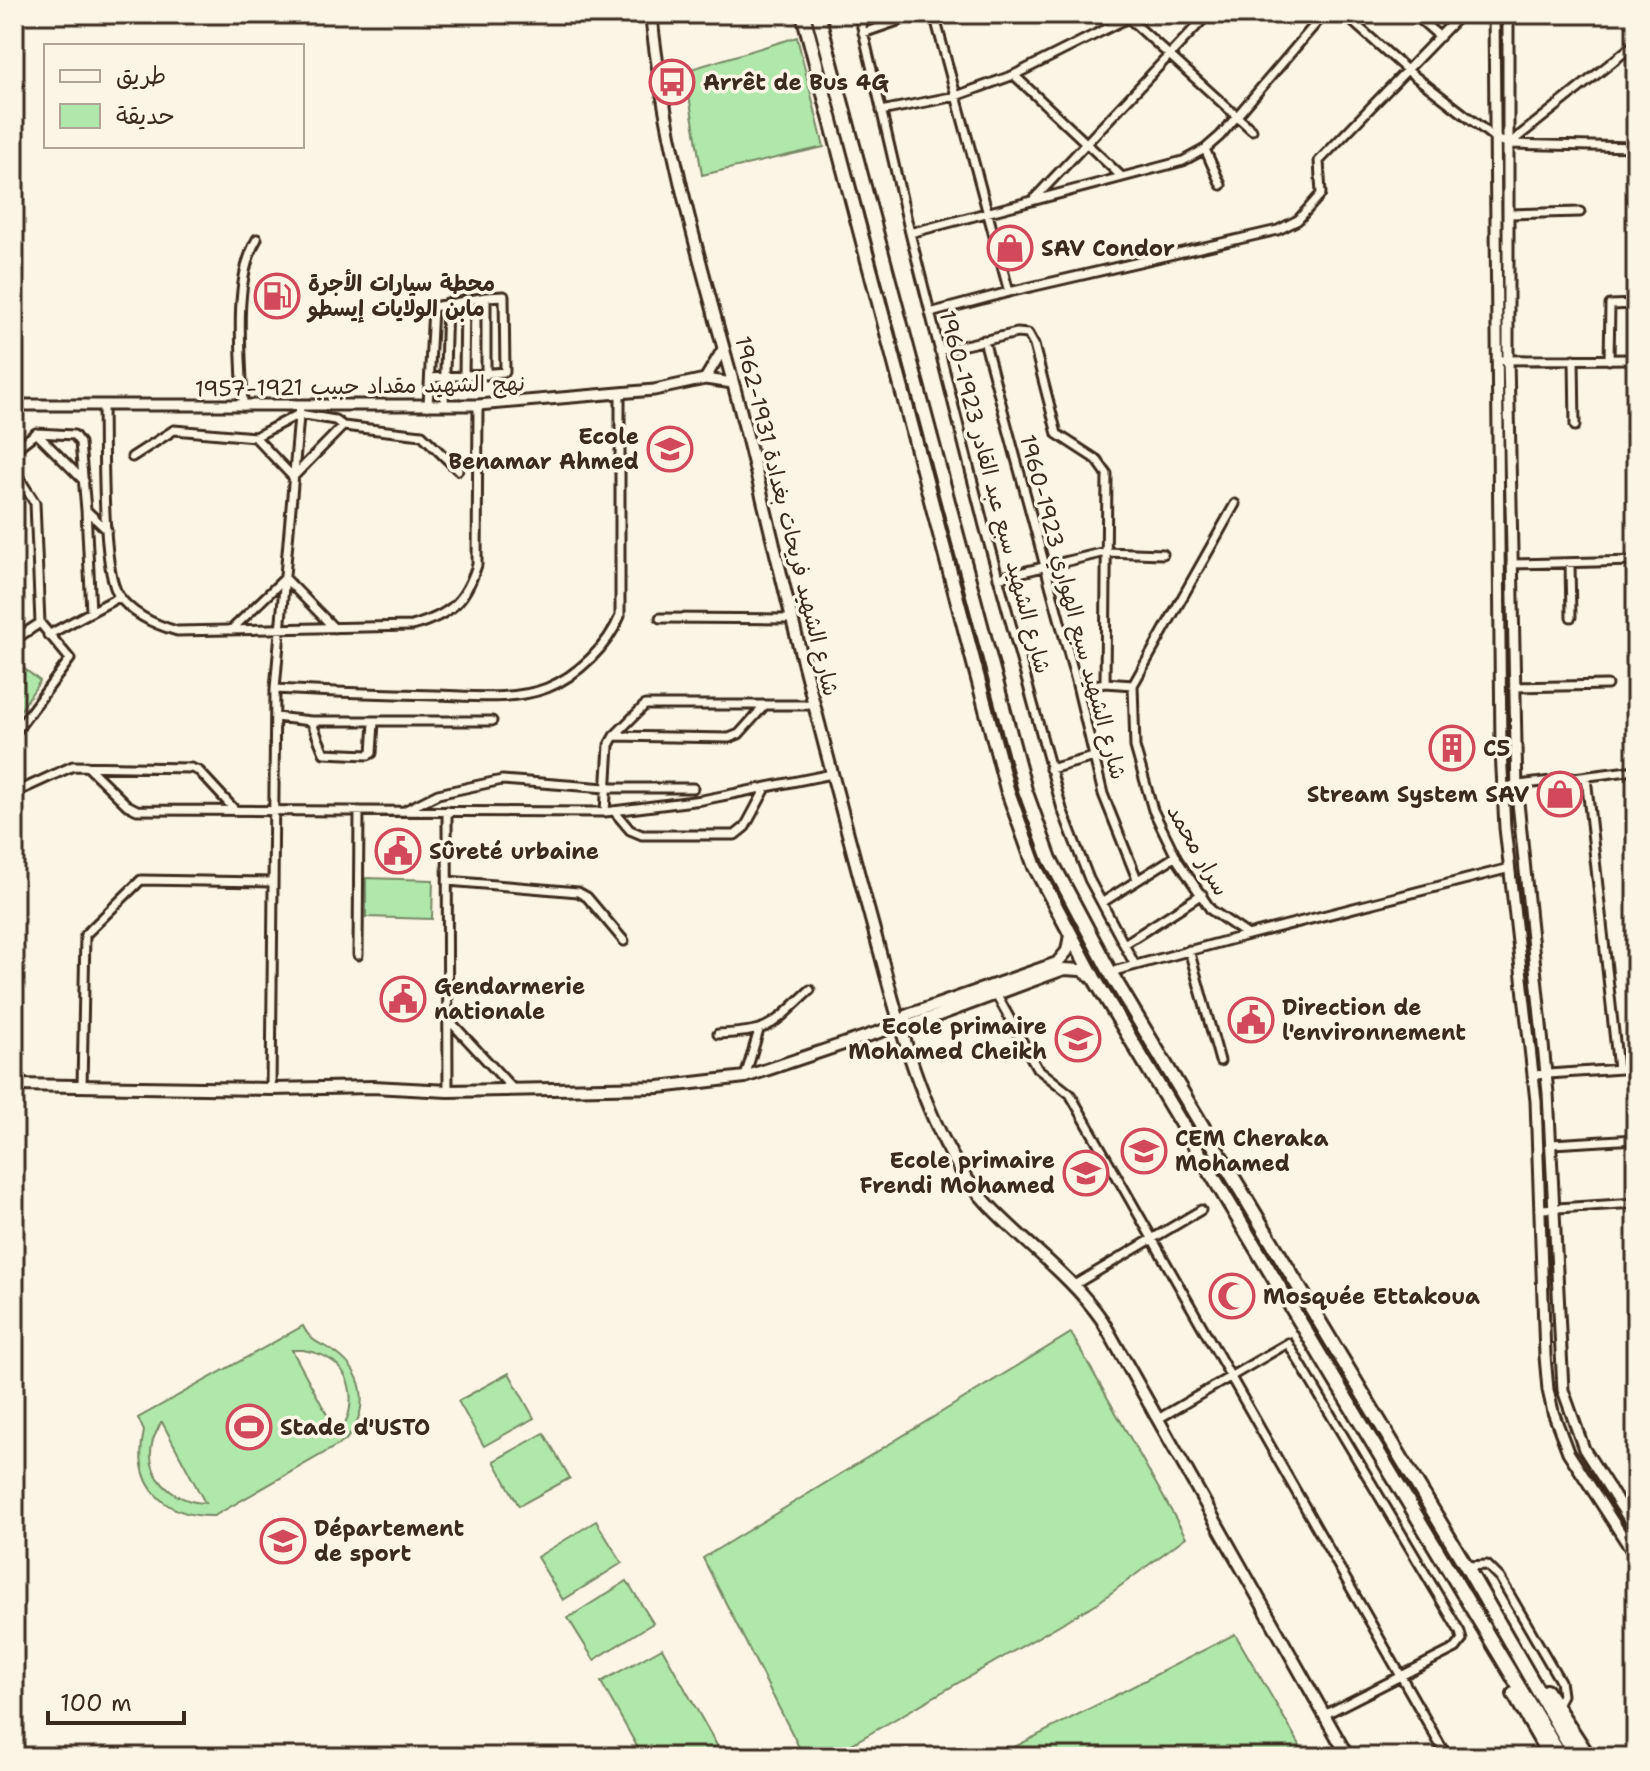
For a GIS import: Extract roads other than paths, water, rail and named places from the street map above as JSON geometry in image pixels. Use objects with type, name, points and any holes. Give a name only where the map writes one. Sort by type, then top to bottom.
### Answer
[{"type":"highway","points":[[803,14],[1007,789],[1035,867],[1094,978],[1561,1757]]},
{"type":"highway","points":[[818,14],[1025,790],[1050,859],[1110,972],[1466,1566],[1576,1757]]},
{"type":"highway","points":[[1474,1613],[1488,1651],[1550,1757]]},
{"type":"highway","points":[[1516,1654],[1535,1675],[1589,1757]]},
{"type":"main road","name":"شارع الشهيد فريحات بغدادة 1931-1962","points":[[651,14],[670,144],[832,774],[900,1025],[922,1089],[949,1152],[963,1175],[991,1208],[1074,1285],[1102,1320],[1348,1757]]},
{"type":"main road","points":[[994,989],[1057,963],[1067,951],[1070,935]]},
{"type":"main road","points":[[14,1085],[271,1089],[373,1087],[448,1091],[659,1087],[745,1077],[900,1025],[908,1015],[1064,969],[1081,970],[1094,978]]},
{"type":"street","name":"شارع الشهيد سبع عبد القادر 1923-1960","points":[[859,14],[939,351],[1050,769],[1079,856],[1135,965]]},
{"type":"street","points":[[863,33],[918,14]]},
{"type":"street","points":[[934,14],[1009,292]]},
{"type":"street","points":[[1033,200],[1208,14]]},
{"type":"street","points":[[910,233],[1183,161],[1205,149],[1236,118],[1324,14]]},
{"type":"street","points":[[1344,14],[1408,71],[1496,139],[1509,144],[1636,147]]},
{"type":"street","points":[[1414,14],[1440,37]]},
{"type":"street","points":[[930,313],[1278,230],[1298,220],[1321,194],[1319,161],[1461,14]]},
{"type":"street","points":[[1494,14],[1516,786],[1552,1144],[1563,1390],[1584,1449],[1636,1530]]},
{"type":"street","points":[[1508,14],[1509,214],[1503,359],[1503,787],[1534,1075],[1542,1209],[1545,1356],[1553,1412],[1568,1452],[1636,1557]]},
{"type":"street","points":[[881,111],[956,96],[1014,75],[1126,16],[1252,130]]},
{"type":"street","points":[[1509,144],[1636,43]]},
{"type":"street","points":[[1014,75],[1122,177]]},
{"type":"street","points":[[1205,149],[1221,185]]},
{"type":"street","points":[[1509,214],[1580,212]]},
{"type":"street","points":[[243,406],[241,285],[245,262],[257,239]]},
{"type":"street","points":[[428,406],[432,312],[437,305],[504,296],[506,367],[500,374],[431,378]]},
{"type":"street","points":[[486,297],[486,375]]},
{"type":"street","points":[[464,376],[465,300]]},
{"type":"street","points":[[444,405],[447,303]]},
{"type":"street","points":[[1609,360],[1610,305],[1636,304]]},
{"type":"street","points":[[939,351],[1017,333],[1028,334],[1034,345],[1057,434],[1097,460],[1107,474],[1105,683]]},
{"type":"street","name":"شارع الشهيد سبع الهواري 1923-1960","points":[[984,340],[1078,688],[1103,794],[1137,879]]},
{"type":"street","points":[[723,349],[705,379],[733,383]]},
{"type":"street","points":[[1503,359],[1636,359]]},
{"type":"street","points":[[1574,359],[1575,426]]},
{"type":"street","name":"نهج الشهيد مقداد حبيب 1921-1957","points":[[14,405],[243,406],[300,410],[478,405],[620,394],[705,379]]},
{"type":"street","points":[[275,689],[522,695],[547,688],[578,668],[611,635],[620,616],[620,394]]},
{"type":"street","points":[[103,407],[110,573],[119,597],[126,604],[160,626],[177,631],[412,626],[434,620],[454,607],[470,589],[477,565],[478,405]]},
{"type":"street","points":[[271,1089],[275,689],[300,410]]},
{"type":"street","points":[[132,457],[174,430],[255,437],[300,410],[335,420],[343,426],[422,435],[458,470]]},
{"type":"street","points":[[293,477],[343,426]]},
{"type":"street","points":[[14,450],[36,433],[74,435],[80,443],[91,612]]},
{"type":"street","points":[[36,433],[84,481]]},
{"type":"street","points":[[255,437],[293,477]]},
{"type":"street","points":[[14,470],[35,503],[40,623],[70,659],[14,734]]},
{"type":"street","points":[[1078,688],[1105,683],[1133,685],[1235,504]]},
{"type":"street","points":[[86,510],[107,530]]},
{"type":"street","points":[[998,578],[1105,552],[1163,554]]},
{"type":"street","points":[[1511,564],[1636,561]]},
{"type":"street","points":[[1570,564],[1571,617]]},
{"type":"street","points":[[285,578],[334,628]]},
{"type":"street","points":[[231,630],[285,578]]},
{"type":"street","points":[[48,635],[119,597]]},
{"type":"street","points":[[660,618],[792,619]]},
{"type":"street","points":[[14,640],[40,623]]},
{"type":"street","name":"سرار محمد","points":[[1133,685],[1135,747],[1153,810],[1176,856],[1211,910],[1248,935]]},
{"type":"street","points":[[1514,687],[1607,685]]},
{"type":"street","points":[[766,788],[745,827],[728,836],[642,835],[630,830],[609,811],[606,788],[609,745],[614,736],[649,704],[814,705]]},
{"type":"street","points":[[614,736],[729,738],[739,734],[765,705]]},
{"type":"street","points":[[275,717],[311,721],[492,721]]},
{"type":"street","points":[[311,721],[321,750],[329,755],[372,753],[374,722]]},
{"type":"street","points":[[1050,769],[1094,757]]},
{"type":"street","points":[[14,793],[73,766],[191,768],[199,771],[235,810]]},
{"type":"street","points":[[87,766],[127,805],[137,810],[609,811],[676,805],[832,774]]},
{"type":"street","points":[[1503,787],[1636,770]]},
{"type":"street","points":[[1586,777],[1618,1069]]},
{"type":"street","points":[[404,811],[438,794],[502,780],[606,788],[693,788]]},
{"type":"street","points":[[358,955],[359,811]]},
{"type":"street","points":[[447,811],[448,1091]]},
{"type":"street","points":[[1103,902],[1176,856]]},
{"type":"street","points":[[1110,972],[1510,868]]},
{"type":"street","points":[[82,1086],[85,935],[141,880],[273,882]]},
{"type":"street","points":[[448,881],[578,892],[587,897],[624,941]]},
{"type":"street","points":[[1126,943],[1202,894]]},
{"type":"street","points":[[1189,950],[1220,1061]]},
{"type":"street","points":[[994,989],[1037,1068],[1070,1094],[1447,1757]]},
{"type":"street","points":[[718,1034],[759,1030],[776,1022],[810,990]]},
{"type":"street","points":[[448,1019],[514,1091]]},
{"type":"street","points":[[745,1077],[759,1030]]},
{"type":"street","points":[[1534,1075],[1636,1068]]},
{"type":"street","points":[[1552,1144],[1636,1139]]},
{"type":"street","points":[[1542,1209],[1636,1203]]},
{"type":"street","points":[[1074,1285],[1201,1210]]},
{"type":"street","points":[[1158,1419],[1288,1343],[1460,1632],[1462,1640],[1458,1647],[1324,1715]]},
{"type":"street","points":[[1466,1566],[1487,1565],[1500,1578],[1560,1681],[1562,1695],[1556,1706]]},
{"type":"place","name":"Arrêt de Bus 4G","points":[[672,82]]},
{"type":"place","name":"SAV Condor","points":[[1010,248]]},
{"type":"place","name":"محطة سيارات الأجرة مابن الولايات إيسطو","points":[[277,296]]},
{"type":"place","name":"Ecole Benamar Ahmed","points":[[670,449]]},
{"type":"place","name":"C5","points":[[1452,748]]},
{"type":"place","name":"Stream System SAV","points":[[1560,794]]},
{"type":"place","name":"Sûreté urbaine","points":[[398,851]]},
{"type":"place","name":"Gendarmerie nationale","points":[[403,999]]},
{"type":"place","name":"Direction de l'environnement","points":[[1251,1020]]},
{"type":"place","name":"Ecole primaire Mohamed Cheikh","points":[[1078,1039]]},
{"type":"place","name":"CEM Cheraka Mohamed","points":[[1144,1151]]},
{"type":"place","name":"Ecole primaire Frendi Mohamed","points":[[1086,1173]]},
{"type":"place","name":"Mosquée Ettakoua","points":[[1232,1296]]},
{"type":"place","name":"Stade d'USTO","points":[[249,1427]]},
{"type":"place","name":"Département de sport","points":[[283,1541]]}]
